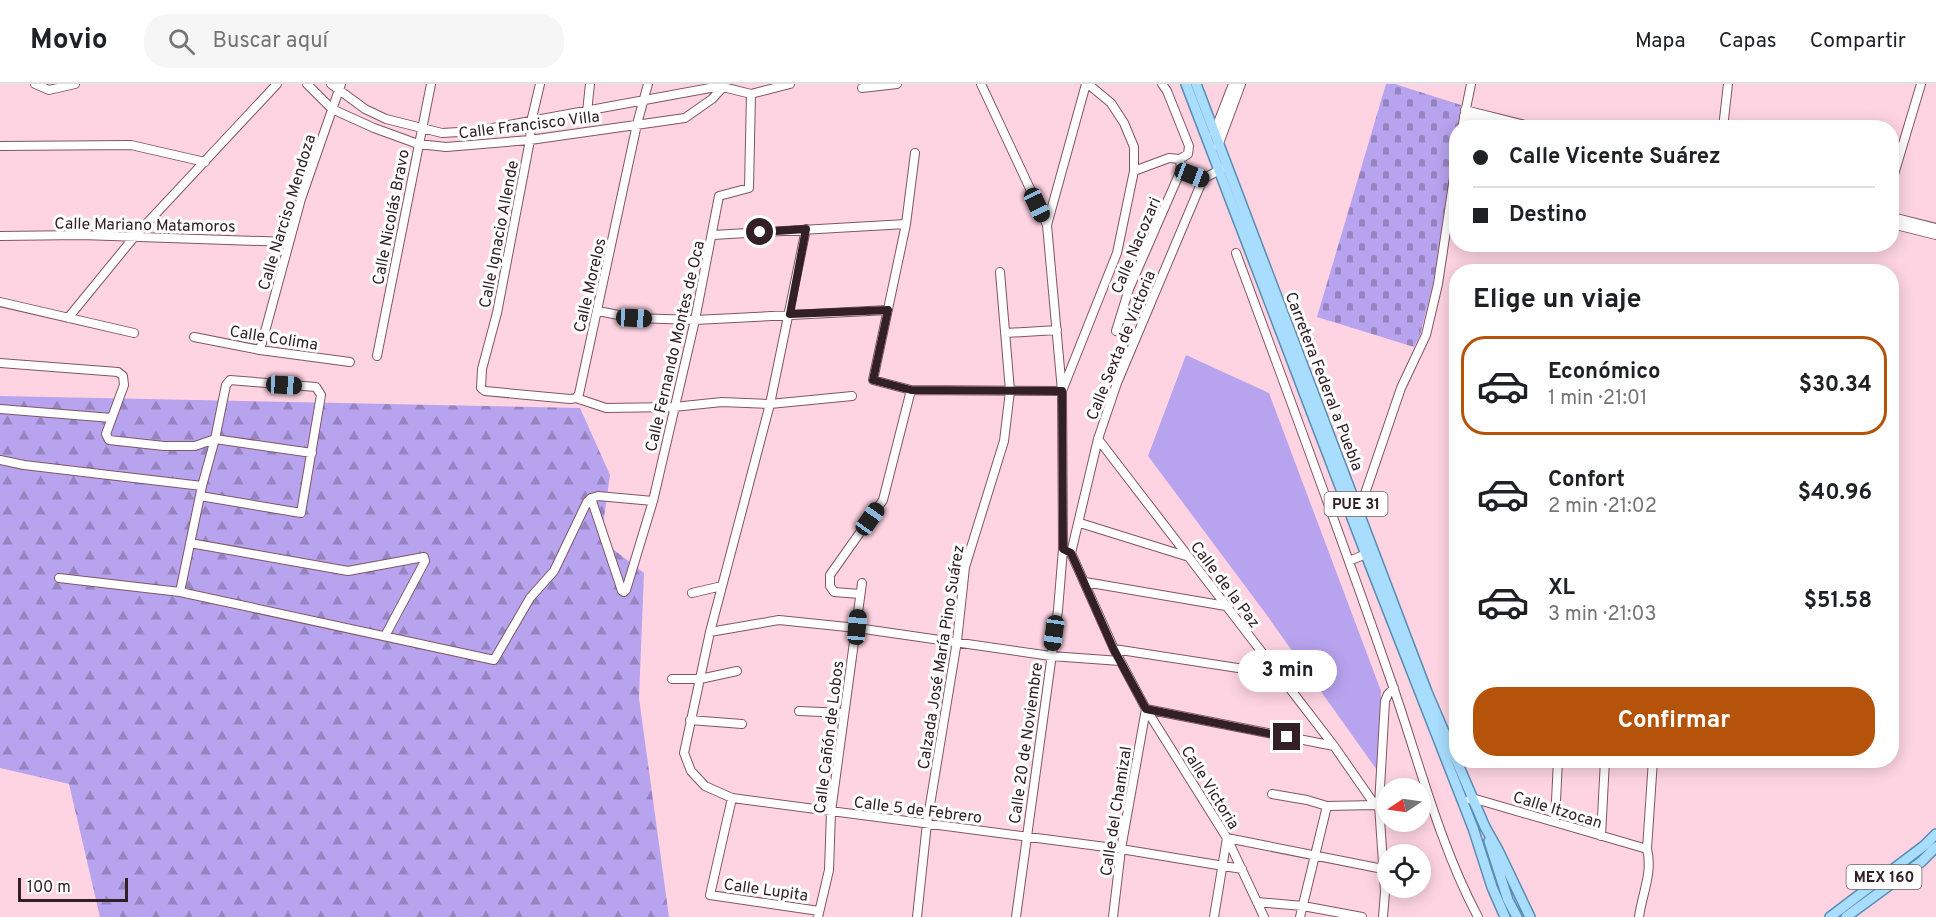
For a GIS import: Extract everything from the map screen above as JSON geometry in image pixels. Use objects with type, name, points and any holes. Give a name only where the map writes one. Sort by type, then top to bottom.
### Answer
[{"type":"main road","name":"Carretera Federal a Puebla","points":[[1186,84],[1219,144],[1223,169],[1356,515],[1449,744]]},
{"type":"main road","name":"Carretera Federal a Puebla","points":[[1196,84],[1208,142],[1213,155],[1223,169]]},
{"type":"main road","name":"Carretera Federal a Puebla","points":[[1356,515],[1366,554],[1449,766]]},
{"type":"main road","name":"Carretera Federal a Puebla","points":[[1450,768],[1505,917]]},
{"type":"main road","name":"Carretera Federal a Puebla","points":[[1459,768],[1485,827],[1530,917]]},
{"type":"main road","points":[[1485,827],[1498,875],[1517,917]]},
{"type":"main road","name":"MEX 160","points":[[1846,917],[1936,834]]},
{"type":"main road","name":"MEX 160","points":[[1830,917],[1921,862],[1936,847]]},
{"type":"street","points":[[35,84],[49,90],[75,84]]},
{"type":"street","points":[[69,318],[135,236],[277,84]]},
{"type":"street","name":"Calle Francisco Villa","points":[[307,84],[332,109],[418,144],[446,147],[530,140],[685,118],[712,99],[725,86]]},
{"type":"street","name":"Calle Francisco Villa","points":[[331,84],[340,87],[365,108],[386,118],[442,133],[476,131],[531,122],[725,86]]},
{"type":"street","name":"Calle Nicolás Bravo","points":[[377,356],[431,84]]},
{"type":"street","name":"Calle Ignacio Allende","points":[[540,84],[531,122],[530,140],[497,313],[482,369],[481,389],[576,398]]},
{"type":"street","points":[[587,112],[590,84]]},
{"type":"street","name":"Calle Morelos","points":[[576,398],[579,394],[637,124],[648,84]]},
{"type":"street","points":[[725,86],[750,94],[790,84]]},
{"type":"street","points":[[862,88],[897,84]]},
{"type":"street","name":"Calle 20 de Noviembre","points":[[981,84],[1047,225],[1062,391],[1063,549],[1016,917]]},
{"type":"street","points":[[915,153],[906,224],[873,380],[911,390],[1062,391],[1117,253],[1134,171],[1134,147],[1124,123],[1111,103],[1087,84],[1047,225]]},
{"type":"street","points":[[1134,171],[1169,158],[1179,159],[1188,154],[1190,146],[1162,84]]},
{"type":"street","points":[[1208,142],[1233,84]]},
{"type":"street","points":[[1213,155],[1241,84]]},
{"type":"street","points":[[1464,120],[1471,84]]},
{"type":"street","points":[[1724,120],[1728,84]]},
{"type":"street","points":[[1899,158],[1921,84]]},
{"type":"street","name":"Calle Narciso Mendoza","points":[[260,350],[301,199],[340,87]]},
{"type":"street","name":"Calle Fernando Montes de Oca","points":[[591,498],[624,592],[653,501],[695,320],[719,196],[749,188],[750,94]]},
{"type":"street","points":[[1465,113],[1486,120]]},
{"type":"street","points":[[1465,113],[1499,120]]},
{"type":"street","points":[[0,146],[131,145],[206,162]]},
{"type":"street","points":[[1179,159],[1181,170],[1203,179],[1223,169]]},
{"type":"street","name":"Calle Nacozari","points":[[1116,331],[1129,289],[1181,170]]},
{"type":"street","name":"Calle Sexta de Victoria","points":[[1071,553],[1080,523],[1098,439],[1117,383],[1203,179]]},
{"type":"street","points":[[1356,515],[1401,388],[1426,335],[1438,284],[1449,211]]},
{"type":"street","points":[[1899,219],[1936,228]]},
{"type":"street","points":[[713,235],[906,224]]},
{"type":"street","points":[[1899,226],[1936,235]]},
{"type":"street","name":"Calle 5 de Febrero","points":[[806,229],[770,404],[710,632],[690,720],[684,753],[691,771],[705,786],[732,798],[1122,849],[1242,869]]},
{"type":"street","name":"Calle Mariano Matamoros","points":[[0,237],[135,236],[289,242]]},
{"type":"street","points":[[1236,253],[1349,561],[1442,833],[1466,894],[1478,917]]},
{"type":"street","name":"Calzada José María Pino Suárez","points":[[917,917],[927,824],[957,641],[965,567],[1004,441],[1010,392],[1000,272]]},
{"type":"street","points":[[0,302],[134,333]]},
{"type":"street","points":[[598,311],[634,318],[695,320],[888,310]]},
{"type":"street","points":[[1006,333],[1058,330]]},
{"type":"street","name":"Calle Colima","points":[[194,337],[260,350],[350,362]]},
{"type":"street","points":[[0,363],[118,372],[123,376],[124,385],[106,434],[109,440],[164,446],[195,446],[216,439],[312,453]]},
{"type":"street","points":[[180,592],[202,486],[216,439],[225,385],[230,380],[316,387],[321,395],[301,513],[200,496]]},
{"type":"street","points":[[860,594],[834,592],[830,586],[830,575],[883,500],[911,390]]},
{"type":"street","points":[[576,398],[606,408],[674,407],[722,402],[770,404],[852,396]]},
{"type":"street","points":[[0,409],[112,418]]},
{"type":"street","name":"Calle de la Paz","points":[[1098,439],[1377,805]]},
{"type":"street","points":[[0,460],[24,465],[202,486]]},
{"type":"street","points":[[59,578],[180,592],[494,660],[530,598],[554,571],[591,498],[598,496],[653,501]]},
{"type":"street","points":[[1080,523],[1189,557]]},
{"type":"street","points":[[190,543],[348,571],[424,557],[425,561],[385,636]]},
{"type":"street","points":[[1063,549],[1071,553]]},
{"type":"street","name":"Calle Victoria","points":[[1071,553],[1114,650],[1146,709],[1227,838],[1264,917]]},
{"type":"street","points":[[1349,561],[1366,554]]},
{"type":"street","points":[[1085,582],[1226,606]]},
{"type":"street","name":"Calle Cañón de Lobos","points":[[819,914],[829,870],[831,812],[862,583]]},
{"type":"street","points":[[692,593],[722,586]]},
{"type":"street","points":[[710,632],[779,620],[857,627],[1051,656],[1120,660]]},
{"type":"street","points":[[1114,650],[1277,674],[1291,673]]},
{"type":"street","points":[[672,679],[700,679],[737,671]]},
{"type":"street","points":[[1379,778],[1385,701],[1394,688]]},
{"type":"street","points":[[1146,709],[1334,746]]},
{"type":"street","name":"Calle del Chamizal","points":[[1113,917],[1146,709]]},
{"type":"street","points":[[799,711],[843,713]]},
{"type":"street","points":[[690,720],[742,724]]},
{"type":"street","points":[[1555,822],[1558,768]]},
{"type":"street","points":[[1602,836],[1605,768]]},
{"type":"street","points":[[1639,917],[1648,879],[1647,849],[1652,768]]},
{"type":"street","points":[[1272,794],[1327,806],[1377,805]]},
{"type":"street","name":"Calle Lupita","points":[[732,798],[710,895],[819,914]]},
{"type":"street","points":[[1463,802],[1472,798]]},
{"type":"street","name":"Calle Itzocan","points":[[1472,798],[1647,849]]},
{"type":"street","points":[[1300,917],[1317,855],[1327,806]]},
{"type":"street","points":[[1214,917],[1227,838],[1377,867]]},
{"type":"street","points":[[1383,898],[1383,917]]},
{"type":"street","points":[[1257,902],[1304,906],[1362,917]]},
{"type":"green space","points":[[1386,84],[1395,84],[1461,105],[1459,120],[1449,120],[1449,182],[1433,284],[1420,335],[1414,347],[1317,317]]},
{"type":"green space","points":[[1186,355],[1269,393],[1381,691],[1379,773],[1266,614],[1148,456]]},
{"type":"green space","points":[[0,396],[580,408],[610,475],[601,540],[644,573],[639,698],[669,917],[100,917],[69,784],[0,768]]},
{"type":"route","points":[[760,232],[806,229],[790,314],[888,310],[873,380],[911,390],[1062,391],[1063,549],[1071,553],[1114,650],[1146,709],[1287,737]]}]
